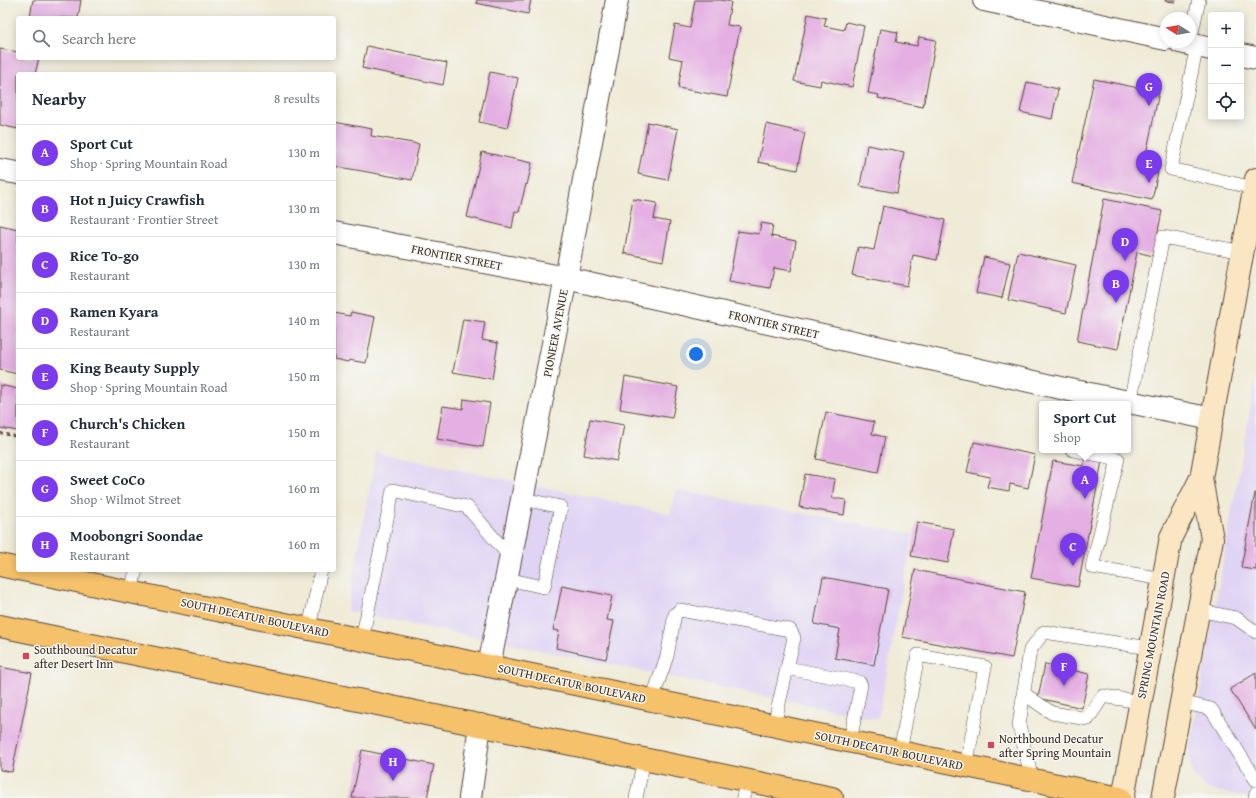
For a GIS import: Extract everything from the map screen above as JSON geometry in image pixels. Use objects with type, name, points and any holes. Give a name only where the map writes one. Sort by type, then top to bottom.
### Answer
[{"type":"main road","name":"SPRING MOUNTAIN ROAD","points":[[1121,798],[1171,537],[1201,478],[1255,183]]},
{"type":"main road","name":"SPRING MOUNTAIN ROAD","points":[[1163,798],[1212,539],[1201,478]]},
{"type":"main road","points":[[0,565],[16,569]]},
{"type":"main road","name":"SOUTH DECATUR BOULEVARD","points":[[34,572],[362,639],[1121,798]]},
{"type":"main road","points":[[0,626],[644,759],[744,789],[832,798]]},
{"type":"street","name":"PIONEER AVENUE","points":[[489,666],[566,278],[617,0]]},
{"type":"street","points":[[984,0],[1160,38]]},
{"type":"street","points":[[1244,56],[1256,58]]},
{"type":"street","points":[[0,170],[16,173]]},
{"type":"street","name":"FRONTIER STREET","points":[[336,233],[566,278],[1121,401]]},
{"type":"street","name":"FRONTIER STREET","points":[[1131,403],[1212,419]]},
{"type":"street","points":[[470,798],[480,725]]},
{"type":"lane","points":[[1196,22],[1199,0]]},
{"type":"lane","points":[[1192,48],[1172,169],[1255,183]]},
{"type":"lane","points":[[1130,401],[1163,237],[1243,252]]},
{"type":"lane","points":[[1088,453],[1118,459],[1092,567],[1163,579]]},
{"type":"lane","points":[[362,639],[394,490],[467,507],[509,569],[544,587],[561,507],[523,498]]},
{"type":"lane","points":[[131,592],[136,572]]},
{"type":"lane","points":[[309,628],[321,572]]},
{"type":"lane","points":[[652,700],[667,656],[675,614],[680,610],[790,630],[794,638],[774,725]]},
{"type":"lane","points":[[1198,610],[1236,618],[1256,632]]},
{"type":"lane","points":[[1032,780],[1019,725],[1030,650],[1044,632],[1150,648]]},
{"type":"lane","points":[[900,752],[918,655],[985,667],[966,766]]},
{"type":"lane","points":[[787,668],[859,682],[861,685],[850,741]]},
{"type":"lane","points":[[1023,693],[1052,713],[1088,719],[1103,696],[1140,702]]},
{"type":"lane","points":[[1181,702],[1211,709],[1256,780]]},
{"type":"lane","points":[[636,798],[644,759]]},
{"type":"lane","points":[[1255,798],[1256,793]]},
{"type":"path","points":[[0,433],[16,437]]},
{"type":"shaded area","points":[[1256,376],[1256,798],[1252,798],[1208,789],[1192,774],[1189,754]]},
{"type":"shaded area","points":[[376,452],[671,514],[676,490],[913,534],[878,719],[347,611]]},
{"type":"building","points":[[33,0],[81,0],[78,16],[30,16]]},
{"type":"building","points":[[477,0],[531,0],[528,14],[476,3]]},
{"type":"building","points":[[695,0],[720,0],[731,2],[727,25],[740,27],[727,97],[678,88],[683,60],[669,57],[675,25],[690,28]]},
{"type":"building","points":[[1165,0],[1176,0],[1175,2]]},
{"type":"building","points":[[808,14],[826,18],[824,26],[844,30],[846,22],[864,26],[852,87],[821,80],[820,86],[794,81]]},
{"type":"building","points":[[880,29],[898,32],[896,42],[917,46],[919,37],[936,40],[923,107],[878,98],[879,95],[868,93]]},
{"type":"building","points":[[367,46],[447,63],[443,85],[362,68]]},
{"type":"building","points":[[0,49],[16,52],[16,60],[38,60],[36,72],[16,72],[16,129],[0,125]]},
{"type":"building","points":[[490,72],[518,78],[507,128],[479,122]]},
{"type":"building","points":[[1094,79],[1159,92],[1143,169],[1158,172],[1152,200],[1072,183]]},
{"type":"building","points":[[1027,82],[1058,89],[1052,119],[1020,112]]},
{"type":"building","points":[[336,122],[372,129],[371,136],[419,144],[412,180],[336,166]]},
{"type":"building","points":[[648,122],[678,129],[668,180],[638,174]]},
{"type":"building","points":[[766,124],[805,133],[797,170],[758,162]]},
{"type":"building","points":[[867,145],[904,152],[897,193],[860,186]]},
{"type":"building","points":[[482,152],[532,163],[519,212],[515,211],[512,228],[467,217]]},
{"type":"building","points":[[633,199],[657,203],[654,219],[670,222],[663,261],[624,253]]},
{"type":"building","points":[[1104,199],[1162,211],[1153,256],[1137,252],[1118,349],[1077,341]]},
{"type":"building","points":[[883,206],[945,220],[937,260],[913,255],[907,286],[852,275],[858,247],[874,250]]},
{"type":"building","points":[[761,223],[773,225],[771,236],[796,241],[791,271],[774,268],[770,288],[729,281],[738,231],[759,234]]},
{"type":"building","points":[[0,225],[16,229],[16,374],[0,370]]},
{"type":"building","points":[[1018,252],[1076,265],[1066,313],[1008,300]]},
{"type":"building","points":[[984,257],[1010,263],[1002,298],[976,293]]},
{"type":"building","points":[[351,312],[375,317],[366,363],[336,359],[336,313],[350,316]]},
{"type":"building","points":[[463,319],[485,322],[482,340],[498,343],[492,379],[453,372]]},
{"type":"building","points":[[625,377],[678,387],[672,418],[620,409]]},
{"type":"building","points":[[0,385],[16,389],[16,431],[0,428]]},
{"type":"building","points":[[464,399],[490,403],[483,447],[437,439],[443,406],[463,409]]},
{"type":"building","points":[[826,412],[874,422],[872,434],[885,437],[878,472],[816,459]]},
{"type":"building","points":[[590,419],[624,425],[617,461],[584,455]]},
{"type":"building","points":[[974,442],[1035,455],[1028,488],[1010,484],[1009,491],[987,487],[990,477],[967,472]]},
{"type":"building","points":[[1085,457],[1102,461],[1078,587],[1031,578],[1053,461],[1084,466]]},
{"type":"building","points":[[805,474],[835,479],[832,498],[846,500],[844,515],[799,507]]},
{"type":"building","points":[[1256,493],[1256,570],[1241,568]]},
{"type":"building","points":[[917,522],[954,529],[948,563],[911,556]]},
{"type":"building","points":[[915,570],[1025,592],[1012,658],[902,637]]},
{"type":"building","points":[[823,577],[888,589],[874,665],[835,658],[840,629],[814,624]]},
{"type":"building","points":[[562,586],[612,596],[607,620],[614,621],[606,659],[556,648],[559,631],[553,630]]},
{"type":"building","points":[[1045,664],[1089,674],[1082,708],[1038,698]]},
{"type":"building","points":[[0,667],[32,673],[12,772],[0,770]]},
{"type":"building","points":[[1256,673],[1256,730],[1230,689]]},
{"type":"building","points":[[362,750],[434,765],[427,798],[352,798]]},
{"type":"place","name":"Sweet CoCo","points":[[1149,106]]},
{"type":"place","name":"King Beauty Supply","points":[[1149,183]]},
{"type":"place","name":"Ramen Kyara","points":[[1125,261]]},
{"type":"place","name":"Hot n Juicy Crawfish","points":[[1116,303]]},
{"type":"place","name":"Sport Cut","points":[[1085,499]]},
{"type":"place","name":"Rice To-go","points":[[1073,566]]},
{"type":"place","name":"Southbound Decatur after Desert Inn","points":[[26,656]]},
{"type":"place","name":"Church's Chicken","points":[[1064,686]]},
{"type":"place","name":"Northbound Decatur after Spring Mountain","points":[[991,745]]},
{"type":"place","name":"Moobongri Soondae","points":[[393,781]]}]
